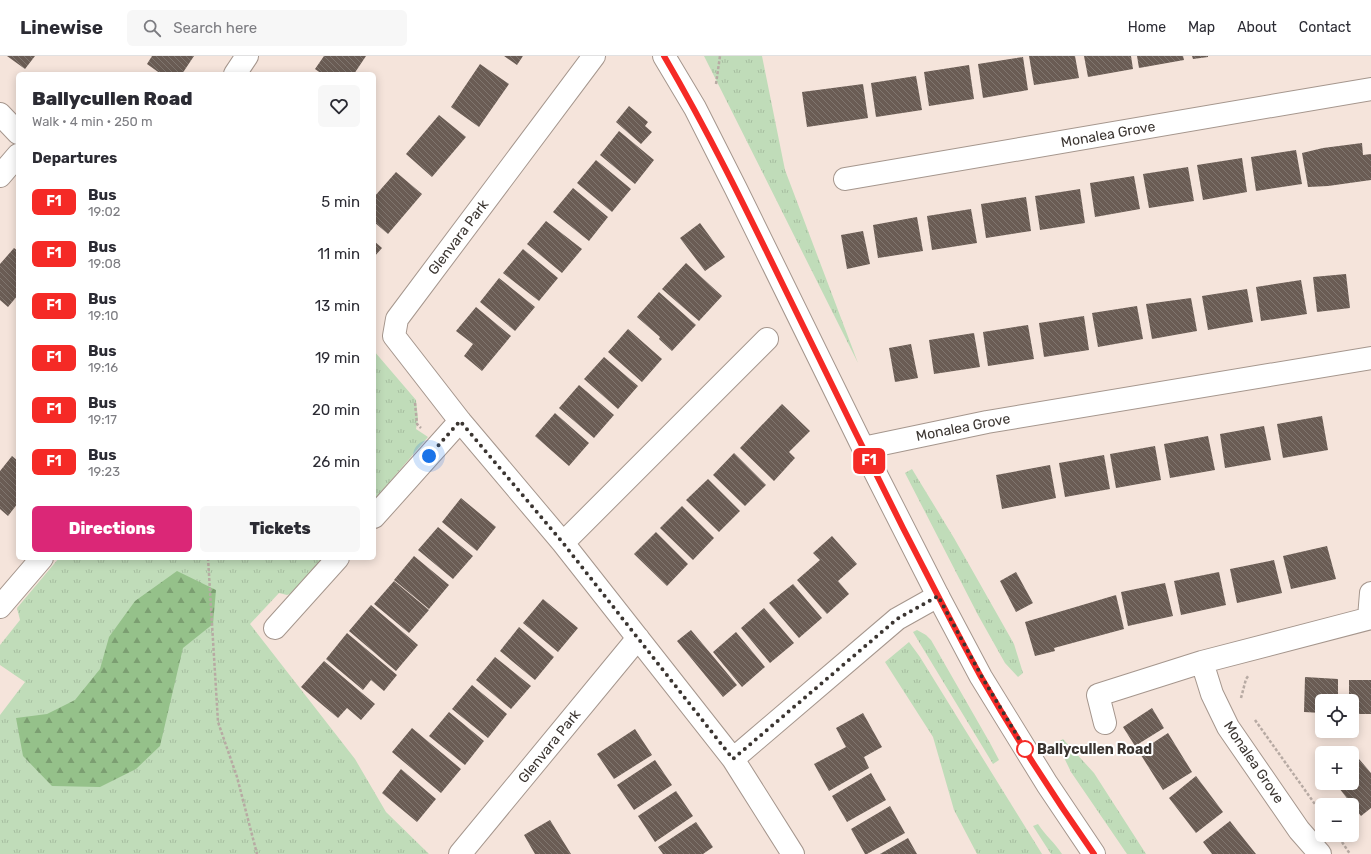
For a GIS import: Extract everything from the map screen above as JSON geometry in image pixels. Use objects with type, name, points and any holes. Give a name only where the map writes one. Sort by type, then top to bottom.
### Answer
[{"type":"street","points":[[236,72],[247,56]]},
{"type":"street","name":"Glenvara Park","points":[[594,56],[397,319],[394,336],[460,421],[563,543],[733,759],[793,854]]},
{"type":"street","points":[[664,56],[694,108],[736,189],[863,448],[938,596],[1014,732],[1094,854]]},
{"type":"street","name":"Monalea Grove","points":[[845,180],[1371,89]]},
{"type":"street","points":[[0,114],[16,131]]},
{"type":"street","points":[[0,176],[16,157]]},
{"type":"street","points":[[563,543],[766,339]]},
{"type":"street","name":"Monalea Grove","points":[[863,448],[987,422],[1371,358]]},
{"type":"street","points":[[376,516],[460,421]]},
{"type":"street","points":[[0,607],[40,560]]},
{"type":"street","points":[[275,628],[336,560]]},
{"type":"street","points":[[1105,722],[1098,695],[1202,662],[1370,618],[1371,593]]},
{"type":"street","points":[[733,759],[897,619],[938,596]]},
{"type":"street","name":"Glenvara Park","points":[[460,854],[638,638]]},
{"type":"street","name":"Monalea Grove","points":[[1202,662],[1212,694],[1228,727],[1299,830],[1320,854]]},
{"type":"path","points":[[716,84],[720,56]]},
{"type":"path","points":[[415,398],[417,424],[425,432]]},
{"type":"path","points":[[208,560],[218,722],[237,777],[257,854]]},
{"type":"path","points":[[1241,701],[1246,679],[1253,670]]},
{"type":"path","points":[[1254,720],[1315,804]]},
{"type":"path","points":[[1342,842],[1350,854]]},
{"type":"green space","points":[[704,56],[762,56],[785,170],[858,363]]},
{"type":"green space","points":[[376,353],[416,400],[418,419],[416,429],[428,437],[376,498]]},
{"type":"green space","points":[[912,469],[954,538],[1014,644],[1023,673],[1018,677],[1005,663],[978,615],[905,473]]},
{"type":"green space","points":[[57,560],[322,560],[293,593],[287,595],[279,593],[250,624],[355,759],[386,812],[429,854],[0,854],[0,715],[25,682],[0,665],[0,645],[20,620],[17,608]]},
{"type":"green space","points":[[177,571],[216,590],[213,624],[183,648],[160,746],[136,769],[100,787],[52,786],[23,756],[16,718],[47,714],[75,700],[100,669],[109,637],[135,601]]},
{"type":"green space","points":[[917,630],[931,640],[990,743],[999,760],[993,764],[913,632]]},
{"type":"green space","points":[[909,642],[920,657],[1042,854],[977,854],[954,810],[933,737],[885,662]]},
{"type":"green space","points":[[1063,739],[1094,773],[1146,854],[1127,854],[1071,772],[1057,743]]},
{"type":"green space","points":[[1038,824],[1062,854],[1051,854],[1033,826]]},
{"type":"building","points":[[7,56],[35,56],[25,69]]},
{"type":"building","points":[[152,56],[194,56],[183,72],[158,72],[147,64]]},
{"type":"building","points":[[324,56],[366,56],[355,72],[319,72],[315,69]]},
{"type":"building","points":[[504,56],[523,56],[517,65]]},
{"type":"building","points":[[1029,56],[1075,56],[1079,78],[1034,85]]},
{"type":"building","points":[[1084,56],[1131,56],[1133,69],[1088,77]]},
{"type":"building","points":[[1137,56],[1183,56],[1184,60],[1139,68]]},
{"type":"building","points":[[1192,56],[1208,56],[1208,57],[1193,59]]},
{"type":"building","points":[[1023,57],[1028,90],[983,98],[978,64]]},
{"type":"building","points":[[480,64],[509,84],[479,127],[451,107]]},
{"type":"building","points":[[969,65],[974,99],[929,106],[924,72]]},
{"type":"building","points":[[916,76],[922,110],[876,117],[871,83]]},
{"type":"building","points":[[863,84],[868,118],[807,127],[802,92]]},
{"type":"building","points":[[629,106],[648,122],[645,126],[652,132],[641,144],[616,122]]},
{"type":"building","points":[[439,115],[466,137],[432,177],[406,154]]},
{"type":"building","points":[[619,131],[654,160],[635,184],[600,155]]},
{"type":"building","points":[[1362,143],[1363,155],[1371,154],[1371,180],[1328,186],[1308,187],[1302,153],[1323,148]]},
{"type":"building","points":[[1296,150],[1302,184],[1256,191],[1251,157]]},
{"type":"building","points":[[1242,158],[1247,192],[1203,200],[1197,165]]},
{"type":"building","points":[[596,160],[631,189],[612,212],[577,183]]},
{"type":"building","points":[[1188,167],[1194,201],[1149,208],[1143,174]]},
{"type":"building","points":[[396,172],[422,194],[388,234],[376,224],[376,195]]},
{"type":"building","points":[[1134,176],[1140,209],[1095,217],[1090,183]]},
{"type":"building","points":[[573,188],[608,217],[589,241],[553,212]]},
{"type":"building","points":[[1080,189],[1085,223],[1040,230],[1035,196]]},
{"type":"building","points":[[1026,197],[1031,231],[986,238],[981,204]]},
{"type":"building","points":[[971,209],[977,243],[932,250],[927,216]]},
{"type":"building","points":[[917,217],[923,251],[878,258],[873,225]]},
{"type":"building","points":[[546,221],[582,249],[562,273],[527,244]]},
{"type":"building","points":[[700,223],[725,257],[705,271],[680,238]]},
{"type":"building","points":[[863,231],[870,264],[847,269],[841,235]]},
{"type":"building","points":[[376,243],[382,248],[376,255]]},
{"type":"building","points":[[14,248],[16,250],[16,297],[8,307],[0,300],[0,264]]},
{"type":"building","points":[[523,249],[558,278],[539,301],[503,273]]},
{"type":"building","points":[[686,263],[722,296],[699,321],[662,289]]},
{"type":"building","points":[[1346,274],[1350,308],[1317,312],[1313,277]]},
{"type":"building","points":[[499,278],[535,307],[515,331],[480,302]]},
{"type":"building","points":[[1301,280],[1307,314],[1261,321],[1256,287]]},
{"type":"building","points":[[1247,289],[1253,322],[1208,330],[1202,296]]},
{"type":"building","points":[[659,292],[696,325],[672,351],[659,339],[660,337],[637,317]]},
{"type":"building","points":[[1191,298],[1197,331],[1152,339],[1146,304]]},
{"type":"building","points":[[1137,306],[1143,339],[1098,347],[1092,313]]},
{"type":"building","points":[[476,307],[511,336],[482,371],[464,356],[473,344],[456,331]]},
{"type":"building","points":[[1084,316],[1089,350],[1044,357],[1039,323]]},
{"type":"building","points":[[1028,325],[1034,359],[988,366],[983,332]]},
{"type":"building","points":[[628,329],[662,359],[642,382],[608,352]]},
{"type":"building","points":[[974,333],[980,367],[934,374],[929,340]]},
{"type":"building","points":[[911,344],[918,378],[895,382],[889,348]]},
{"type":"building","points":[[604,357],[638,386],[618,409],[584,379]]},
{"type":"building","points":[[579,385],[614,415],[594,438],[559,408]]},
{"type":"building","points":[[782,404],[810,431],[789,452],[795,458],[774,481],[740,448]]},
{"type":"building","points":[[555,413],[589,443],[569,466],[535,436]]},
{"type":"building","points":[[1322,416],[1328,450],[1283,458],[1277,424]]},
{"type":"building","points":[[1264,426],[1271,460],[1225,468],[1220,434]]},
{"type":"building","points":[[1208,436],[1215,470],[1170,478],[1164,444]]},
{"type":"building","points":[[1155,446],[1161,480],[1116,488],[1110,454]]},
{"type":"building","points":[[734,453],[766,485],[745,506],[713,475]]},
{"type":"building","points":[[1104,455],[1110,489],[1065,497],[1059,463]]},
{"type":"building","points":[[12,456],[16,459],[16,506],[8,516],[0,509],[0,471]]},
{"type":"building","points":[[1050,465],[1056,498],[1002,509],[996,475]]},
{"type":"building","points":[[708,479],[740,511],[719,532],[686,500]]},
{"type":"building","points":[[461,498],[496,527],[477,551],[442,522]]},
{"type":"building","points":[[682,506],[714,538],[693,560],[660,528]]},
{"type":"building","points":[[438,527],[473,556],[453,579],[418,550]]},
{"type":"building","points":[[656,532],[688,564],[667,586],[634,554]]},
{"type":"building","points":[[832,536],[857,564],[838,581],[849,594],[827,614],[797,580],[820,560],[813,553]]},
{"type":"building","points":[[1327,546],[1336,579],[1291,589],[1283,556]]},
{"type":"building","points":[[414,556],[449,585],[429,609],[394,580]]},
{"type":"building","points":[[1274,560],[1282,593],[1237,603],[1230,569]]},
{"type":"building","points":[[1016,572],[1033,603],[1016,612],[1000,581]]},
{"type":"building","points":[[1219,572],[1226,605],[1181,615],[1174,581]]},
{"type":"building","points":[[394,581],[429,610],[409,633],[374,604]]},
{"type":"building","points":[[1165,583],[1173,616],[1128,626],[1121,592]]},
{"type":"building","points":[[793,584],[822,618],[799,638],[769,603]]},
{"type":"building","points":[[1116,595],[1124,629],[1054,648],[1055,651],[1035,656],[1025,622]]},
{"type":"building","points":[[543,599],[578,628],[558,652],[523,623]]},
{"type":"building","points":[[371,605],[418,645],[396,671],[349,631]]},
{"type":"building","points":[[764,608],[794,643],[770,663],[741,628]]},
{"type":"building","points":[[519,627],[554,657],[535,680],[500,651]]},
{"type":"building","points":[[691,630],[737,685],[723,697],[677,641]]},
{"type":"building","points":[[736,632],[765,667],[742,687],[713,652]]},
{"type":"building","points":[[347,633],[397,675],[384,691],[371,680],[363,690],[326,659]]},
{"type":"building","points":[[495,657],[531,686],[511,709],[476,680]]},
{"type":"building","points":[[324,661],[375,704],[361,720],[347,708],[338,718],[301,687]]},
{"type":"building","points":[[1305,677],[1338,679],[1338,694],[1315,694],[1315,713],[1304,712]]},
{"type":"building","points":[[1349,680],[1371,680],[1371,714],[1359,714],[1359,694],[1349,694]]},
{"type":"building","points":[[472,685],[507,714],[488,738],[452,709]]},
{"type":"building","points":[[1152,708],[1164,728],[1135,746],[1123,727]]},
{"type":"building","points":[[449,712],[484,741],[465,765],[429,736]]},
{"type":"building","points":[[863,713],[882,747],[864,757],[869,768],[829,791],[814,764],[846,747],[836,728]]},
{"type":"building","points":[[412,728],[461,769],[441,793],[392,752]]},
{"type":"building","points":[[635,729],[652,755],[614,779],[597,754]]},
{"type":"building","points":[[1168,733],[1192,772],[1163,790],[1139,752]]},
{"type":"building","points":[[1359,759],[1371,773],[1371,808],[1361,816],[1359,813],[1359,798],[1347,798],[1341,790],[1359,790]]},
{"type":"building","points":[[655,760],[672,785],[634,810],[617,785]]},
{"type":"building","points":[[401,769],[436,799],[417,822],[382,793]]},
{"type":"building","points":[[871,773],[886,800],[847,822],[832,796]]},
{"type":"building","points":[[1196,776],[1223,812],[1196,833],[1169,798]]},
{"type":"building","points":[[676,791],[693,816],[655,842],[638,816]]},
{"type":"building","points":[[890,806],[905,833],[865,854],[851,829]]},
{"type":"building","points":[[550,820],[571,854],[535,854],[524,835]]},
{"type":"building","points":[[1230,821],[1256,854],[1212,854],[1203,842]]},
{"type":"building","points":[[696,822],[713,847],[703,854],[663,854],[658,847]]},
{"type":"building","points":[[908,838],[917,854],[880,854]]},
{"type":"bus line","name":"F1","points":[[664,56],[694,108],[736,189],[877,476],[974,664],[1014,732],[1094,854]]},
{"type":"place","name":"Ballycullen Road","points":[[1025,749]]},
{"type":"route","points":[[429,456],[460,421],[563,543],[733,759],[897,619],[938,596],[982,677],[1025,749]]}]
